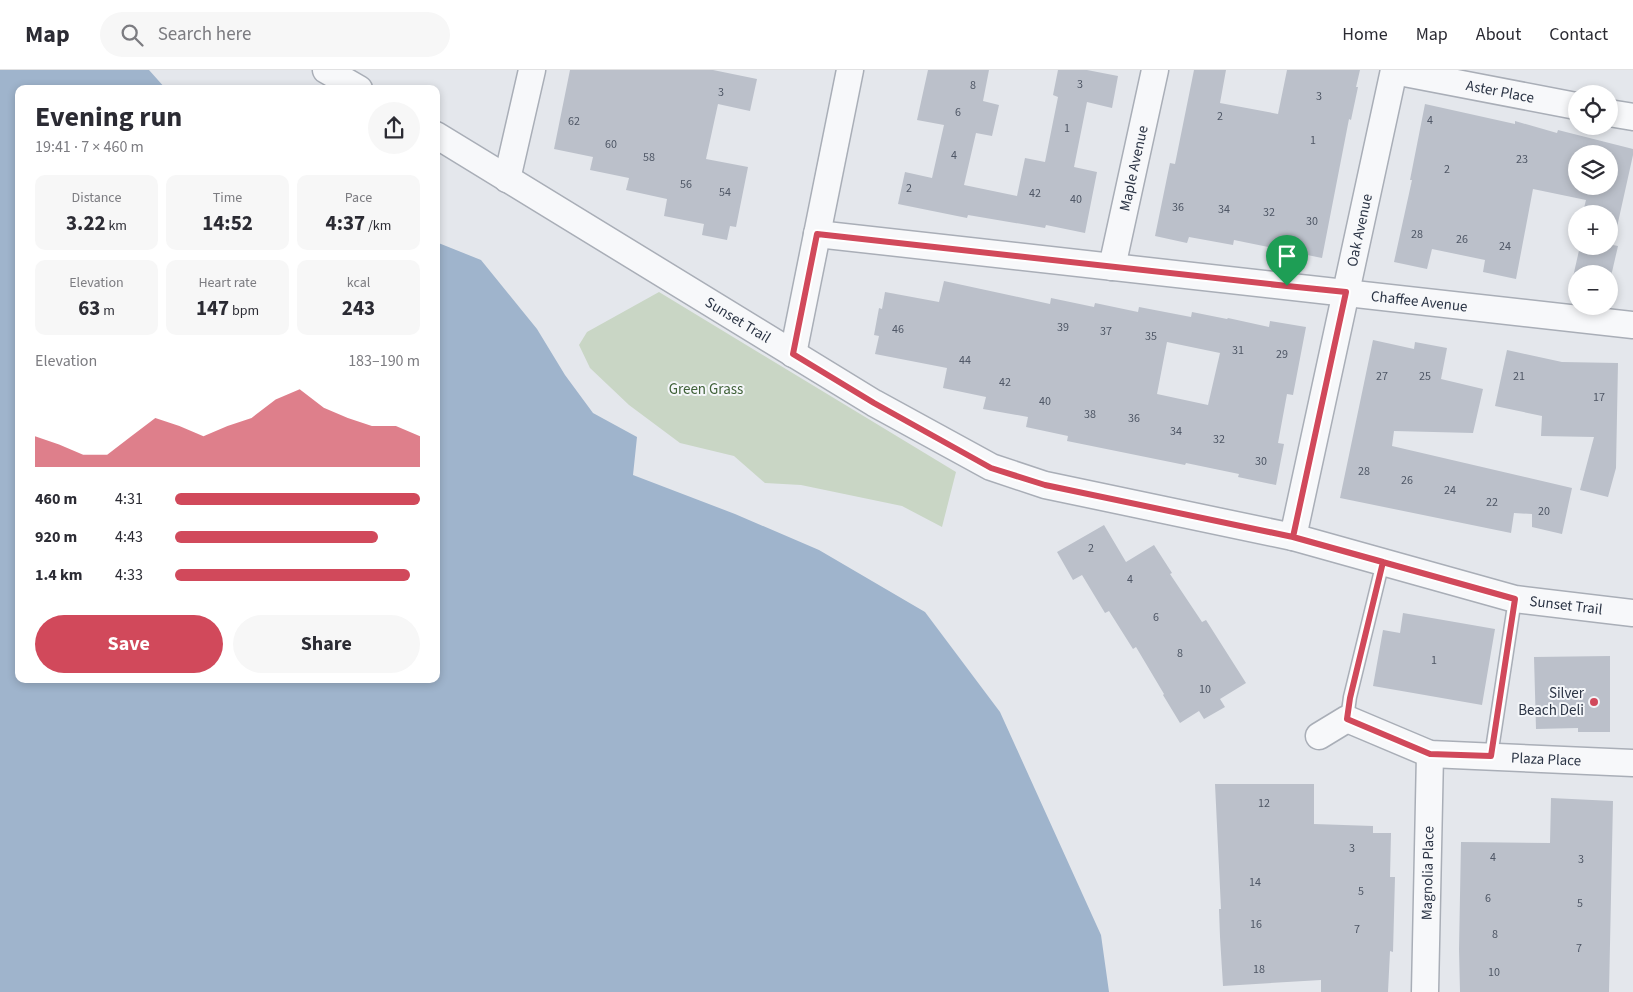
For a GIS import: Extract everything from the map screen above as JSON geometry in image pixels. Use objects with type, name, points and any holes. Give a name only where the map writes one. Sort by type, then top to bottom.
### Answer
[{"type":"street","points":[[326,70],[352,85]]},
{"type":"street","points":[[507,179],[532,70]]},
{"type":"street","points":[[793,354],[850,70]]},
{"type":"street","name":"Maple Avenue","points":[[1112,267],[1154,70]]},
{"type":"street","name":"Aster Place","points":[[1394,70],[1568,104]]},
{"type":"street","name":"Oak Avenue","points":[[1293,537],[1394,70]]},
{"type":"street","points":[[1618,114],[1633,117]]},
{"type":"street","name":"Sunset Trail","points":[[440,137],[874,403],[991,468],[1045,485],[1293,537],[1515,599],[1633,613]]},
{"type":"street","name":"Chaffee Avenue","points":[[817,234],[1633,325]]},
{"type":"street","points":[[1319,736],[1347,719]]},
{"type":"street","name":"Plaza Place","points":[[1347,719],[1430,754],[1633,762]]},
{"type":"street","name":"Magnolia Place","points":[[1425,992],[1430,754]]},
{"type":"lane","points":[[1347,719],[1350,698],[1383,562]]},
{"type":"lane","points":[[1491,756],[1515,599]]},
{"type":"green space","name":"Green Grass","points":[[659,292],[956,472],[942,527],[902,506],[801,485],[765,483],[734,456],[680,443],[629,405],[590,368],[579,345],[587,332]]},
{"type":"water","points":[[0,70],[149,70],[162,85],[15,85],[15,683],[440,683],[440,244],[481,260],[537,329],[565,375],[593,413],[637,437],[633,475],[735,514],[819,550],[925,612],[1000,712],[1101,935],[1109,992],[0,992]]},
{"type":"building","points":[[570,70],[713,70],[757,79],[750,111],[718,104],[706,159],[748,167],[736,227],[730,226],[727,240],[702,235],[704,224],[664,216],[667,199],[626,190],[629,178],[590,170],[593,157],[554,149]]},
{"type":"building","points":[[928,70],[989,70],[983,101],[999,105],[992,136],[976,133],[964,185],[1017,196],[1025,158],[1045,162],[1058,97],[1053,95],[1058,70],[1087,70],[1118,76],[1112,108],[1087,102],[1074,167],[1097,172],[1085,233],[1046,225],[1045,228],[968,215],[967,218],[898,204],[905,172],[932,178],[944,125],[917,120]]},
{"type":"building","points":[[1194,70],[1226,70],[1220,103],[1278,114],[1287,70],[1360,70],[1322,258],[1234,240],[1233,245],[1189,237],[1187,243],[1155,236],[1170,163],[1175,164]]},
{"type":"building","points":[[1425,104],[1515,124],[1515,121],[1557,133],[1558,130],[1568,133],[1568,135],[1578,135],[1617,145],[1568,145],[1568,195],[1618,195],[1618,145],[1633,149],[1618,222],[1618,205],[1585,205],[1586,200],[1533,189],[1516,279],[1483,272],[1485,260],[1432,249],[1427,269],[1394,262],[1412,180],[1410,180]]},
{"type":"building","points":[[1578,255],[1616,255],[1614,265],[1576,265]]},
{"type":"building","points":[[944,281],[1050,304],[1051,298],[1094,307],[1095,303],[1138,312],[1139,307],[1191,317],[1192,312],[1269,327],[1270,321],[1306,327],[1293,395],[1287,394],[1278,443],[1284,444],[1276,485],[1238,477],[1239,474],[1067,441],[1068,436],[1026,427],[1028,417],[983,409],[986,397],[943,388],[947,368],[875,354],[879,336],[874,335],[879,308],[882,309],[885,292],[939,302]],"holes":[[[1167,342],[1220,353],[1208,405],[1157,394]]]},
{"type":"building","points":[[1373,340],[1414,349],[1415,342],[1447,348],[1441,379],[1483,389],[1473,433],[1394,431],[1392,446],[1572,488],[1562,534],[1532,527],[1532,514],[1514,513],[1511,533],[1340,498]]},
{"type":"building","points":[[1507,350],[1562,362],[1618,363],[1616,468],[1608,497],[1580,490],[1594,437],[1541,436],[1542,416],[1495,406]]},
{"type":"building","points":[[1104,525],[1126,562],[1154,545],[1172,573],[1170,574],[1202,622],[1206,620],[1246,683],[1220,699],[1225,707],[1204,719],[1199,711],[1180,723],[1136,647],[1133,649],[1109,611],[1105,613],[1082,575],[1073,580],[1057,552]]},
{"type":"building","points":[[1403,613],[1495,629],[1482,705],[1373,686],[1383,630],[1400,633]]},
{"type":"building","points":[[1610,656],[1610,732],[1578,732],[1578,728],[1536,729],[1534,657]]},
{"type":"building","points":[[1215,784],[1314,784],[1314,824],[1373,826],[1373,833],[1391,833],[1390,877],[1395,877],[1393,952],[1390,951],[1388,992],[1321,992],[1321,980],[1223,986]]},
{"type":"building","points":[[1551,798],[1613,801],[1609,992],[1460,992],[1461,842],[1550,843]]},
{"type":"place","name":"Silver Beach Deli","points":[[1594,702]]},
{"type":"route","points":[[1287,286],[817,234],[793,354],[874,403],[991,468],[1045,485],[1293,537],[1338,549],[1515,599],[1491,756],[1430,754],[1347,719],[1350,698],[1383,562],[1293,537],[1346,292],[1287,286]]}]
